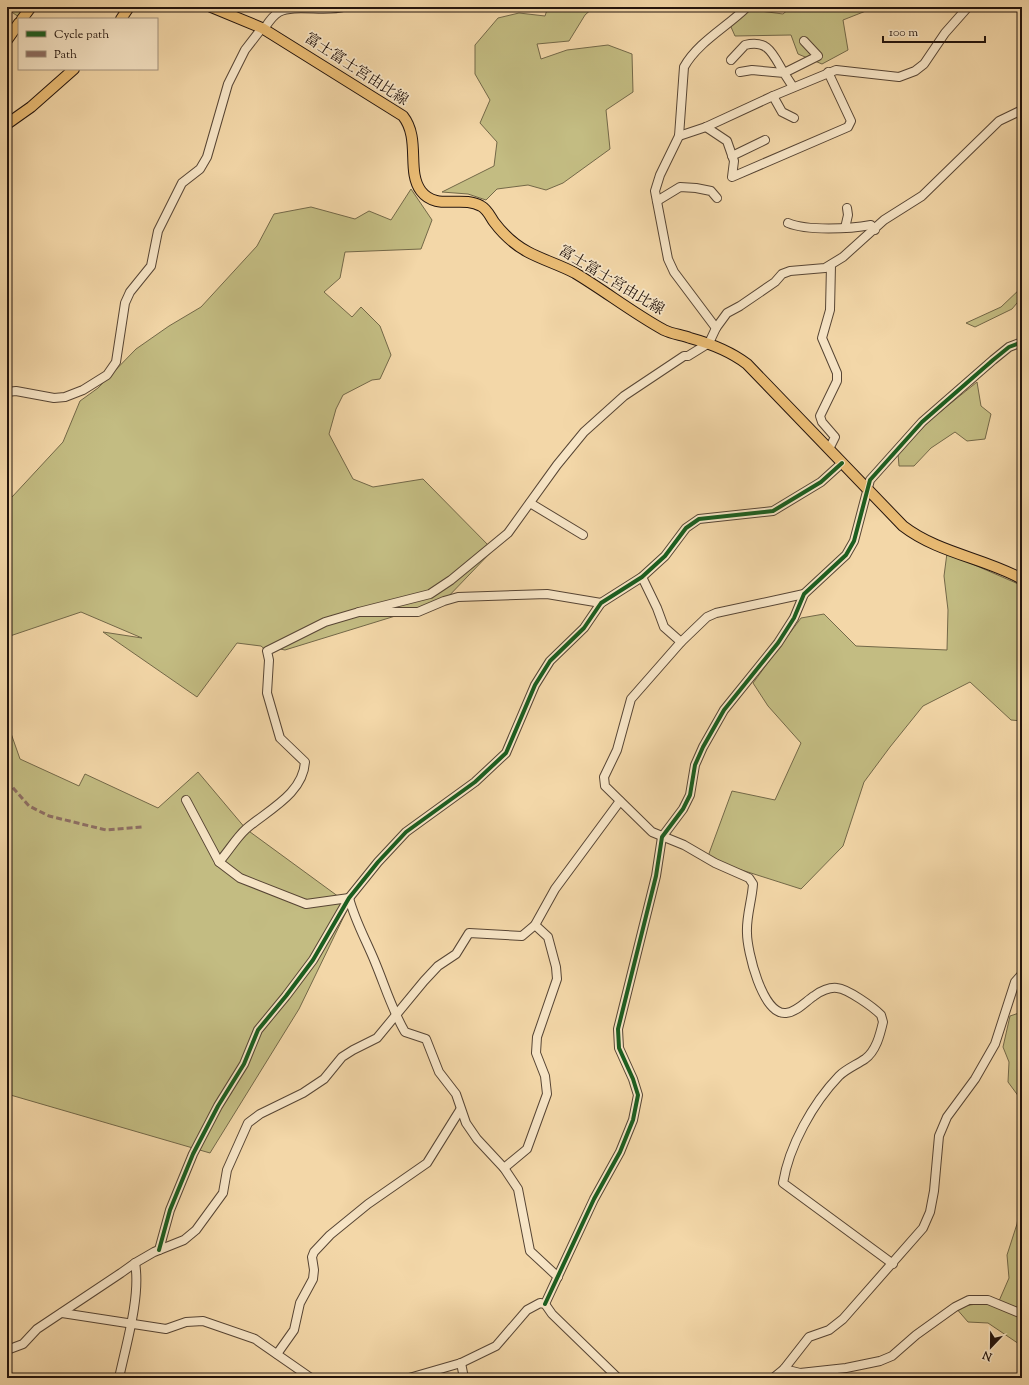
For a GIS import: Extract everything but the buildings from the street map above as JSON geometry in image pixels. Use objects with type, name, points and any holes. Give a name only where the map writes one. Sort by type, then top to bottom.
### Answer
[{"type":"main road","points":[[23,18],[31,7]]},
{"type":"main road","points":[[122,18],[129,7]]},
{"type":"main road","name":"富士富士宮由比線","points":[[211,7],[263,28],[403,116],[408,122],[412,133],[415,178],[421,191],[426,196],[433,200],[443,202],[469,202],[480,205],[485,209],[505,235],[527,252],[573,272],[666,331],[709,343],[729,351],[748,364],[866,488],[903,526],[913,534],[930,542],[991,564],[1022,579]]},
{"type":"main road","points":[[7,40],[18,24]]},
{"type":"main road","points":[[7,124],[31,107],[73,70]]},
{"type":"street","points":[[7,392],[16,391],[54,398],[65,397],[83,390],[107,375],[116,362],[125,303],[130,292],[151,266],[158,231],[182,183],[200,169],[207,157],[228,84],[245,50],[263,28],[279,12],[290,9],[335,10],[344,7]]},
{"type":"street","points":[[716,328],[674,272],[668,259],[657,201],[656,186],[678,136],[684,67],[689,58],[747,7]]},
{"type":"street","points":[[678,136],[706,127],[828,72],[836,70],[899,77],[915,71],[924,64],[945,33],[968,7]]},
{"type":"street","points":[[740,72],[752,70],[784,73],[818,56],[804,41]]},
{"type":"street","points":[[731,60],[745,45],[758,43],[769,48],[792,87]]},
{"type":"street","points":[[706,127],[727,140],[732,156],[732,177],[848,127],[852,121],[828,72]]},
{"type":"street","points":[[773,96],[782,112],[794,118]]},
{"type":"street","points":[[219,862],[246,829],[256,823],[294,790],[305,772],[306,762],[280,738],[267,693],[269,660],[266,651],[324,622],[430,594],[451,580],[508,533],[557,465],[589,427],[624,396],[684,356],[688,356],[709,343],[716,328],[727,313],[776,282],[782,274],[831,265],[884,220],[922,196],[999,121],[1022,110]]},
{"type":"street","points":[[776,119],[785,114]]},
{"type":"street","points":[[732,156],[765,140]]},
{"type":"street","points":[[657,201],[680,187],[711,191],[717,198]]},
{"type":"street","points":[[845,228],[848,214],[847,208]]},
{"type":"street","points":[[788,222],[794,226],[845,228],[871,225],[874,230]]},
{"type":"street","points":[[829,449],[835,437],[822,422],[820,416],[836,381],[837,373],[822,338],[830,310],[831,265]]},
{"type":"street","points":[[545,1304],[594,1199],[620,1152],[634,1120],[638,1095],[633,1079],[619,1048],[618,1029],[656,876],[662,837],[683,809],[690,795],[695,765],[703,747],[724,710],[778,643],[794,618],[804,594],[846,555],[854,541],[866,488],[870,480],[922,422],[1004,352],[1022,342]]},
{"type":"street","points":[[159,1250],[170,1210],[193,1154],[218,1106],[244,1064],[258,1030],[313,960],[349,898],[378,862],[406,832],[476,782],[506,753],[535,685],[550,661],[584,628],[601,603],[642,577],[665,556],[686,528],[699,519],[773,511],[821,482],[842,463]]},
{"type":"street","points":[[530,503],[583,535]]},
{"type":"street","points":[[642,577],[657,608],[664,627],[681,642]]},
{"type":"street","points":[[359,612],[418,612],[458,597],[547,594],[601,603]]},
{"type":"street","points":[[804,594],[716,613],[707,617],[681,642],[631,699],[617,750],[604,777],[605,786],[652,832],[684,845],[715,863],[749,878],[753,884],[747,932],[749,945],[758,983],[765,996],[779,1012],[786,1013],[795,1010],[816,994],[829,988],[837,987],[844,990],[881,1015],[884,1022],[874,1048],[866,1059],[840,1075],[818,1104],[789,1156],[783,1183],[892,1264]]},
{"type":"street","points":[[186,800],[219,862],[240,878],[306,904],[349,898]]},
{"type":"street","points":[[7,1350],[23,1344],[37,1329],[122,1273],[135,1262],[184,1240],[196,1230],[223,1193],[227,1170],[248,1123],[260,1114],[303,1093],[324,1079],[342,1057],[377,1038],[438,966],[456,954],[469,933],[522,936],[535,924],[555,889],[620,801]]},
{"type":"street","points":[[349,898],[354,916],[375,962],[396,1017],[405,1032],[426,1039],[439,1072],[456,1094],[460,1110],[477,1139],[504,1168],[518,1189],[530,1250],[558,1277]]},
{"type":"street","points":[[504,1168],[527,1149],[547,1094],[544,1076],[536,1053],[537,1036],[557,979],[556,967],[548,937],[535,924]]},
{"type":"street","points":[[773,1378],[784,1369],[809,1337],[829,1330],[843,1319],[923,1228],[930,1212],[934,1191],[939,1136],[947,1117],[975,1079],[995,1044],[1015,982],[1022,974]]},
{"type":"street","points":[[1015,982],[1022,988]]},
{"type":"street","points":[[277,1354],[294,1330],[300,1303],[313,1279],[314,1270],[312,1257],[314,1252],[330,1235],[358,1212],[427,1163],[460,1110]]},
{"type":"street","points":[[119,1378],[130,1324],[136,1283],[135,1262]]},
{"type":"street","points":[[784,1369],[800,1373],[846,1368],[880,1361],[892,1356],[916,1335],[955,1307],[969,1300],[988,1300],[1022,1314]]},
{"type":"street","points":[[409,1378],[461,1363],[496,1346],[527,1310],[540,1303],[545,1304],[552,1314],[618,1378]]},
{"type":"street","points":[[62,1313],[166,1329],[186,1322],[203,1321],[255,1339],[310,1378]]},
{"type":"street","points":[[461,1363],[464,1378]]},
{"type":"shaded area","points":[[7,7],[25,7],[19,17],[7,9]]},
{"type":"shaded area","points":[[548,7],[594,7],[585,15],[569,41],[537,44],[541,59],[567,50],[608,45],[632,54],[633,92],[606,110],[610,149],[563,183],[546,190],[528,185],[497,189],[486,200],[468,194],[442,192],[494,166],[497,142],[480,123],[490,100],[475,74],[475,45],[498,18],[519,13],[545,16]]},
{"type":"shaded area","points":[[791,7],[876,7],[843,20],[848,50],[822,64],[798,54],[791,35],[735,36],[731,27],[745,9],[783,14]]},
{"type":"shaded area","points":[[411,189],[432,220],[421,249],[345,252],[340,278],[324,292],[352,317],[361,307],[380,326],[391,355],[380,379],[372,380],[343,395],[336,409],[329,434],[353,479],[373,487],[423,479],[493,550],[444,601],[285,650],[275,648],[267,651],[261,646],[237,643],[197,697],[103,632],[142,638],[81,612],[7,637],[7,495],[12,497],[63,442],[80,401],[98,388],[136,349],[169,326],[201,307],[257,246],[274,214],[311,207],[355,219],[369,211],[391,220]]},
{"type":"shaded area","points":[[1022,287],[1022,297],[1012,309],[975,327],[966,323],[1001,307]]},
{"type":"shaded area","points":[[977,382],[981,406],[991,414],[985,439],[967,441],[955,432],[931,448],[914,466],[899,466],[898,454],[930,420]]},
{"type":"shaded area","points":[[947,553],[1016,583],[1022,588],[1022,721],[1011,720],[970,682],[923,706],[864,782],[843,846],[801,889],[707,859],[732,791],[775,800],[801,743],[768,706],[753,683],[801,618],[824,614],[856,646],[947,650],[948,610],[944,576]]},
{"type":"shaded area","points":[[7,722],[20,759],[79,786],[85,774],[158,808],[198,772],[246,829],[339,897],[349,898],[347,910],[299,1009],[210,1153],[7,1094]]},
{"type":"shaded area","points":[[1022,1012],[1022,1101],[1008,1082],[1009,1062],[1003,1047],[1010,1016]]},
{"type":"shaded area","points":[[1022,1194],[1022,1346],[988,1323],[968,1322],[955,1307],[999,1301],[1009,1278],[1007,1255],[1017,1224]]},
{"type":"marked path","points":[[7,781],[29,806],[49,816],[106,830],[142,827]]},
{"type":"cycle path","points":[[545,1304],[594,1199],[620,1152],[633,1120],[638,1095],[633,1079],[619,1048],[618,1029],[656,876],[662,837],[683,809],[690,795],[695,765],[703,747],[724,710],[778,643],[794,618],[804,594],[846,555],[854,541],[870,480],[922,422],[1009,347],[1022,342]]},
{"type":"cycle path","points":[[159,1250],[170,1210],[193,1154],[218,1106],[244,1064],[258,1030],[313,960],[349,898],[378,862],[406,832],[475,782],[506,753],[535,685],[550,661],[584,628],[601,603],[642,577],[665,556],[686,528],[699,519],[773,511],[821,482],[842,463]]}]
